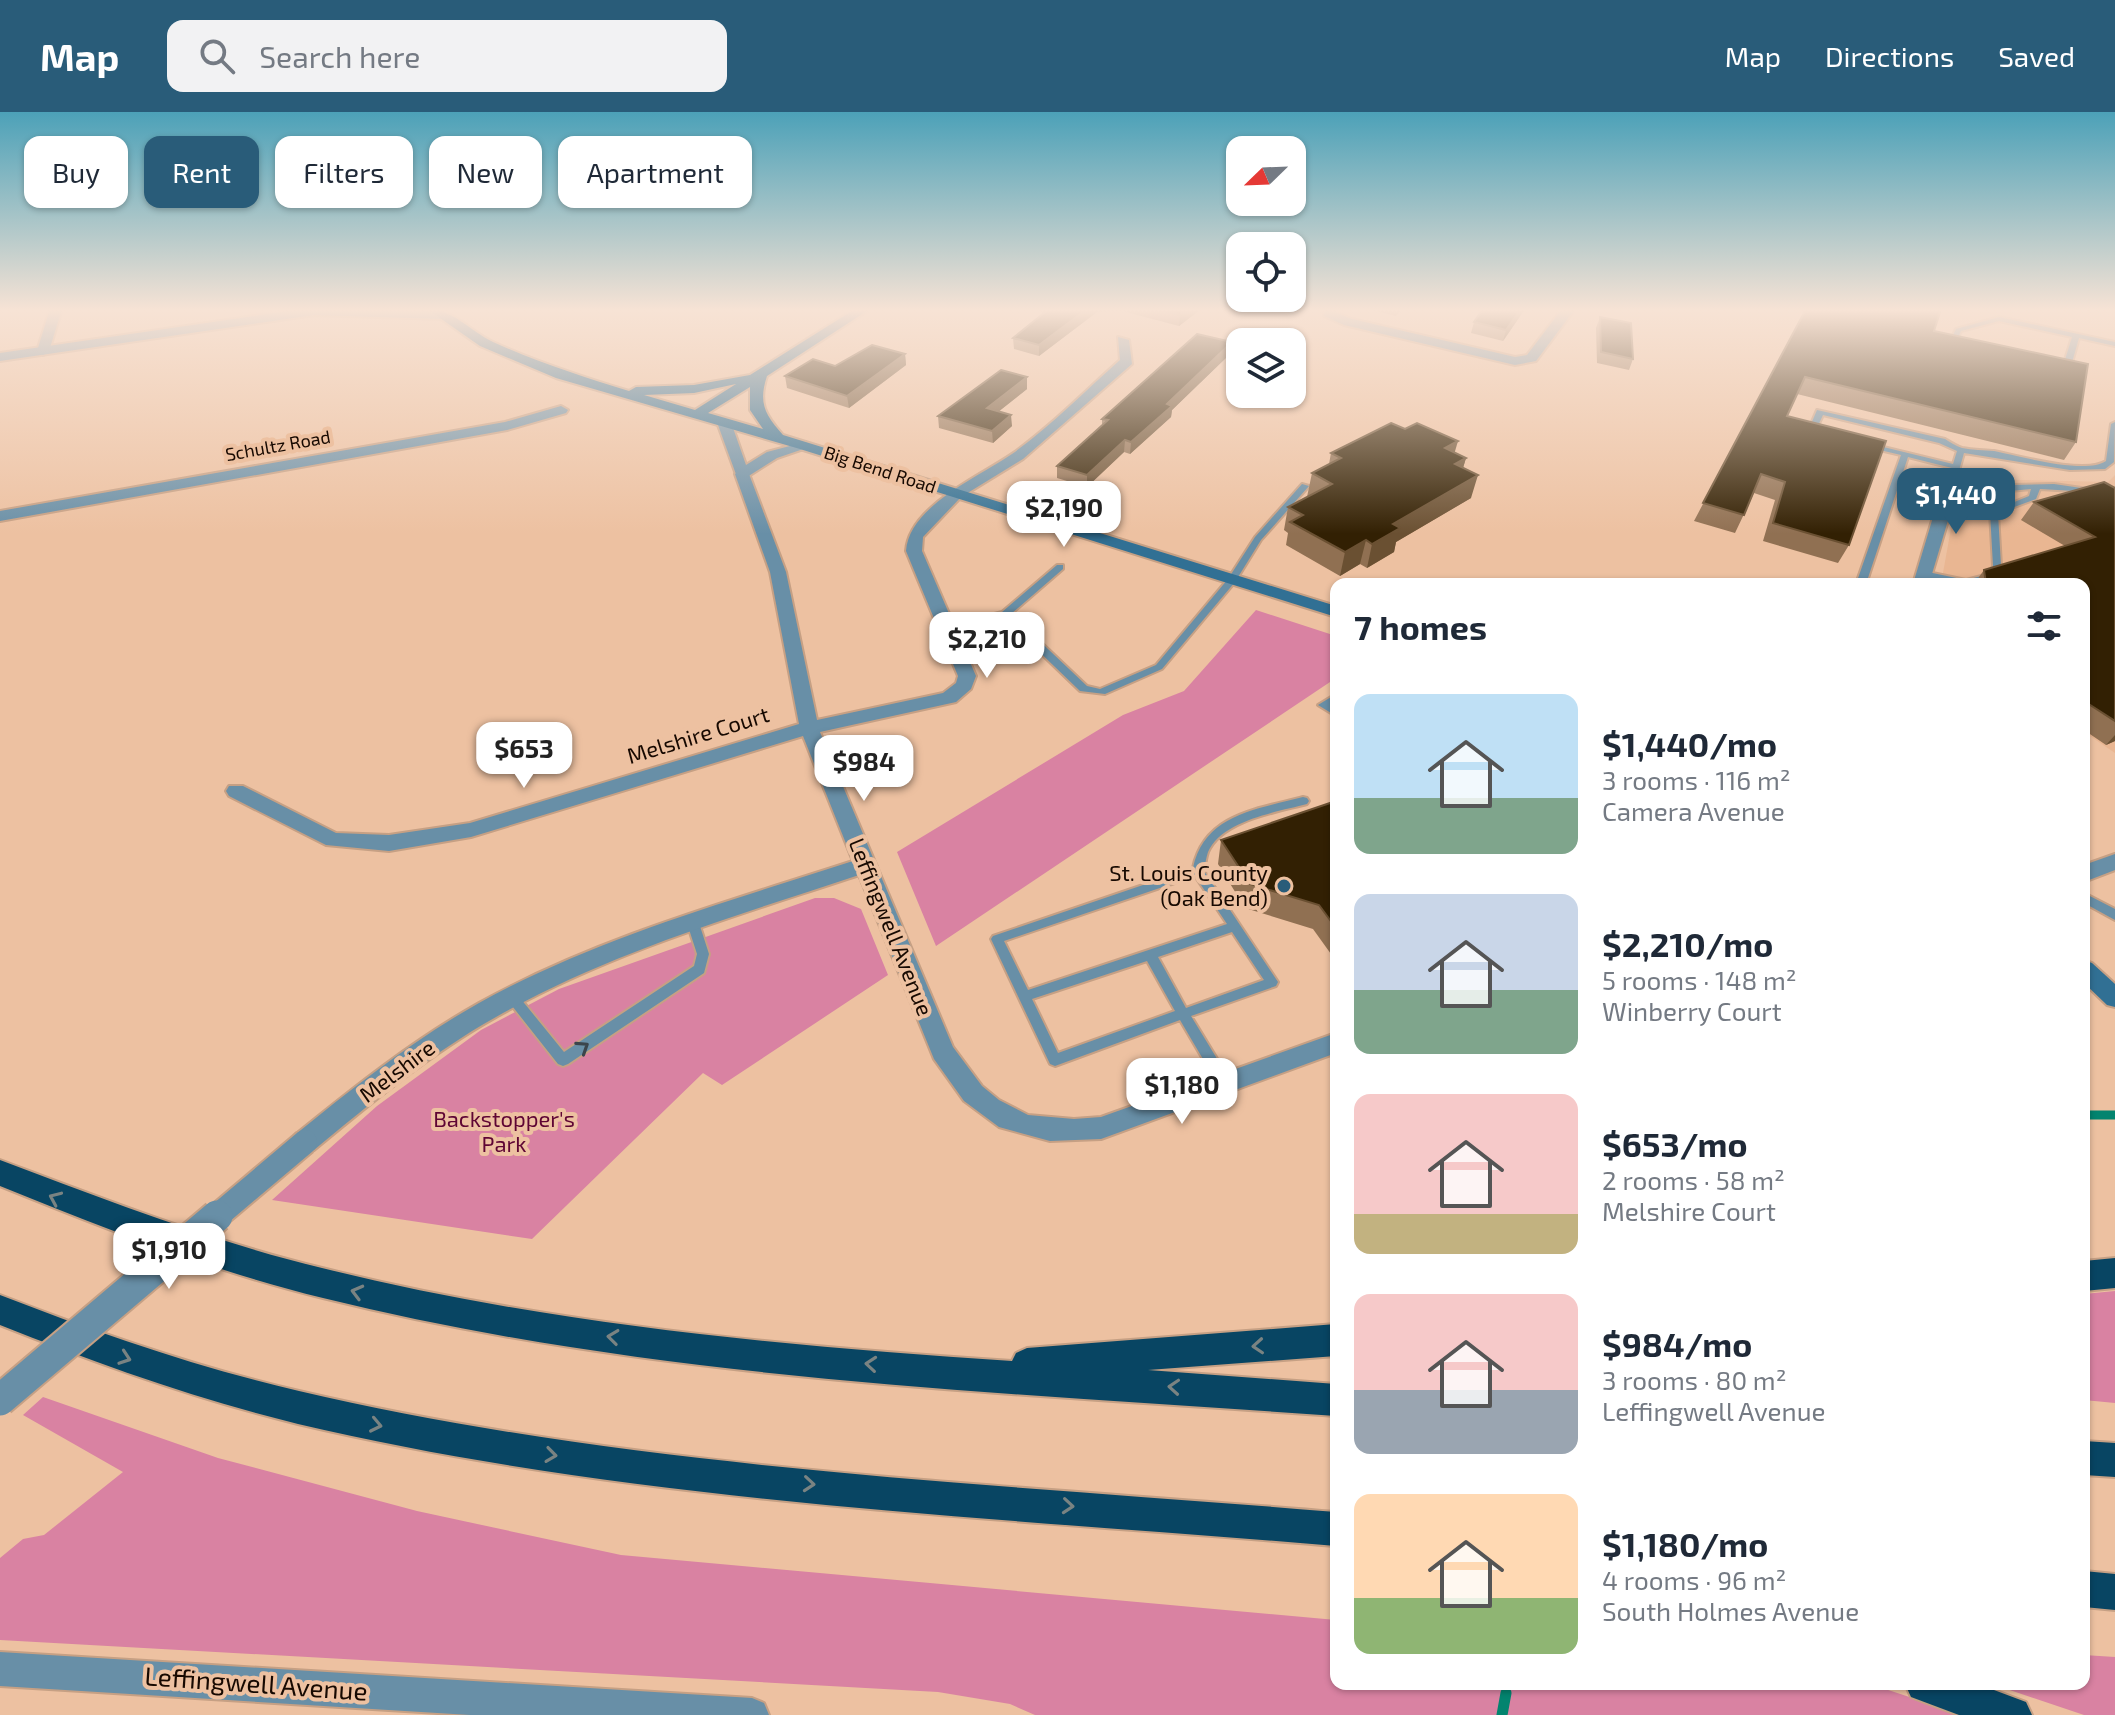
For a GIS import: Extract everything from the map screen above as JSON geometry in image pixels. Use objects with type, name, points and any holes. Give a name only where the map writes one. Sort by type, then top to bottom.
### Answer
[{"type":"highway","points":[[0,1173],[71,1205],[219,1256],[383,1299],[578,1333],[752,1354],[1330,1400]]},
{"type":"highway","points":[[2090,1275],[2115,1273]]},
{"type":"highway","points":[[0,1310],[144,1365],[284,1405],[441,1439],[648,1469],[1330,1528]]},
{"type":"highway","points":[[949,1370],[1330,1340]]},
{"type":"highway","points":[[2090,1458],[2115,1460]]},
{"type":"highway","points":[[2090,1590],[2115,1592]]},
{"type":"highway","points":[[1941,1690],[2013,1715]]},
{"type":"main road","name":"Big Bend Road","points":[[592,384],[805,446],[1330,610]]},
{"type":"main road","points":[[614,392],[694,389],[717,384]]},
{"type":"main road","points":[[696,415],[745,384]]},
{"type":"main road","points":[[757,384],[753,405],[779,439]]},
{"type":"main road","points":[[2090,972],[2115,987]]},
{"type":"main road","points":[[2090,974],[2115,998]]},
{"type":"street","points":[[948,629],[912,545],[915,536],[956,494],[1018,456],[1101,384]]},
{"type":"street","name":"Schultz Road","points":[[0,516],[507,426],[561,410]]},
{"type":"street","name":"Leffingwell Avenue","points":[[725,425],[778,572],[809,728],[943,1052],[958,1080],[994,1113],[1018,1125],[1071,1132],[1101,1128],[1225,1084]]},
{"type":"street","points":[[742,474],[772,455],[805,446]]},
{"type":"street","points":[[1922,578],[1954,472]]},
{"type":"street","name":"Melshire Court","points":[[236,791],[333,840],[389,843],[471,830],[809,728],[936,703],[958,692],[967,676],[948,629]]},
{"type":"street","points":[[2090,872],[2115,862]]},
{"type":"street","name":"Melshire","points":[[0,1400],[305,1142],[384,1078],[438,1040],[511,997],[611,951],[866,865]]},
{"type":"street","points":[[1225,1084],[1330,1045]]},
{"type":"street","name":"Leffingwell Avenue","points":[[0,1669],[752,1715]]},
{"type":"lane","points":[[1825,434],[1812,431],[1820,412],[1942,441],[1961,450],[2013,455],[2090,470],[2110,462],[2115,424]]},
{"type":"lane","points":[[1865,444],[1905,454],[1954,472],[1961,450]]},
{"type":"lane","points":[[1863,578],[1905,454]]},
{"type":"lane","points":[[1005,614],[1084,689],[1101,692],[1159,667],[1232,580],[1258,539],[1305,486]]},
{"type":"lane","points":[[1947,494],[2036,487],[2095,490],[2115,500]]},
{"type":"lane","points":[[1985,578],[1993,576],[1997,566],[1994,512],[2033,497],[2036,487]]},
{"type":"lane","points":[[948,629],[1005,614],[1060,567]]},
{"type":"lane","points":[[1198,871],[997,939],[1055,1060],[1272,982],[1198,871],[1198,854],[1224,825],[1303,801]]},
{"type":"lane","points":[[2090,900],[2115,915]]},
{"type":"lane","points":[[511,997],[563,1060],[700,969],[703,954],[693,923]]},
{"type":"lane","points":[[1024,996],[1235,926]]},
{"type":"lane","points":[[1150,955],[1225,1084]]},
{"type":"shaded area","points":[[2115,475],[2115,753],[2090,736],[2090,578],[1942,578],[1955,506],[1975,479],[2108,482]]},
{"type":"green space","points":[[1256,610],[1330,634],[1330,682],[936,946],[897,852],[1123,715],[1184,691]]},
{"type":"green space","name":"Backstopper's Park","points":[[815,898],[834,898],[861,909],[888,975],[722,1085],[703,1073],[532,1239],[272,1200],[377,1106],[481,1030],[559,989]]},
{"type":"green space","points":[[2115,1291],[2115,1403],[2090,1401],[2090,1293]]},
{"type":"green space","points":[[43,1397],[218,1458],[417,1511],[621,1555],[1330,1619],[1330,1690],[1888,1690],[1964,1715],[1035,1715],[1010,1704],[938,1692],[0,1640],[0,1558],[23,1539],[44,1535],[123,1472],[23,1415]]},
{"type":"green space","points":[[2090,1655],[2115,1657],[2115,1715],[2084,1715],[2010,1690],[2090,1690]]},
{"type":"building","points":[[809,384],[864,384],[847,396]]},
{"type":"building","points":[[982,384],[1018,384],[987,408],[1011,415],[992,431],[938,416]]},
{"type":"building","points":[[1141,384],[1188,384],[1167,404],[1172,406],[1131,442],[1125,440],[1087,475],[1057,466],[1108,420],[1102,419]]},
{"type":"building","points":[[1766,384],[1802,384],[1787,416],[1886,441],[1849,545],[1773,523],[1785,482],[1761,474],[1744,515],[1703,503]]},
{"type":"building","points":[[1833,384],[2085,384],[2076,442]]},
{"type":"building","points":[[1391,423],[1405,429],[1417,423],[1458,441],[1445,448],[1466,458],[1455,464],[1478,475],[1393,524],[1400,528],[1372,544],[1366,540],[1345,552],[1290,522],[1303,515],[1288,507],[1332,484],[1312,473],[1341,458],[1331,453]]},
{"type":"building","points":[[2104,482],[2115,488],[2115,721],[2090,705],[2090,578],[1985,578],[1984,570],[2095,537],[2034,502]]},
{"type":"building","points":[[1330,803],[1330,920],[1319,905],[1250,884],[1221,840]]},
{"type":"waterway","points":[[2090,1115],[2115,1115]]},
{"type":"waterway","points":[[1502,1715],[1506,1693]]},
{"type":"place","name":"St. Louis County (Oak Bend)","points":[[1284,886]]}]
